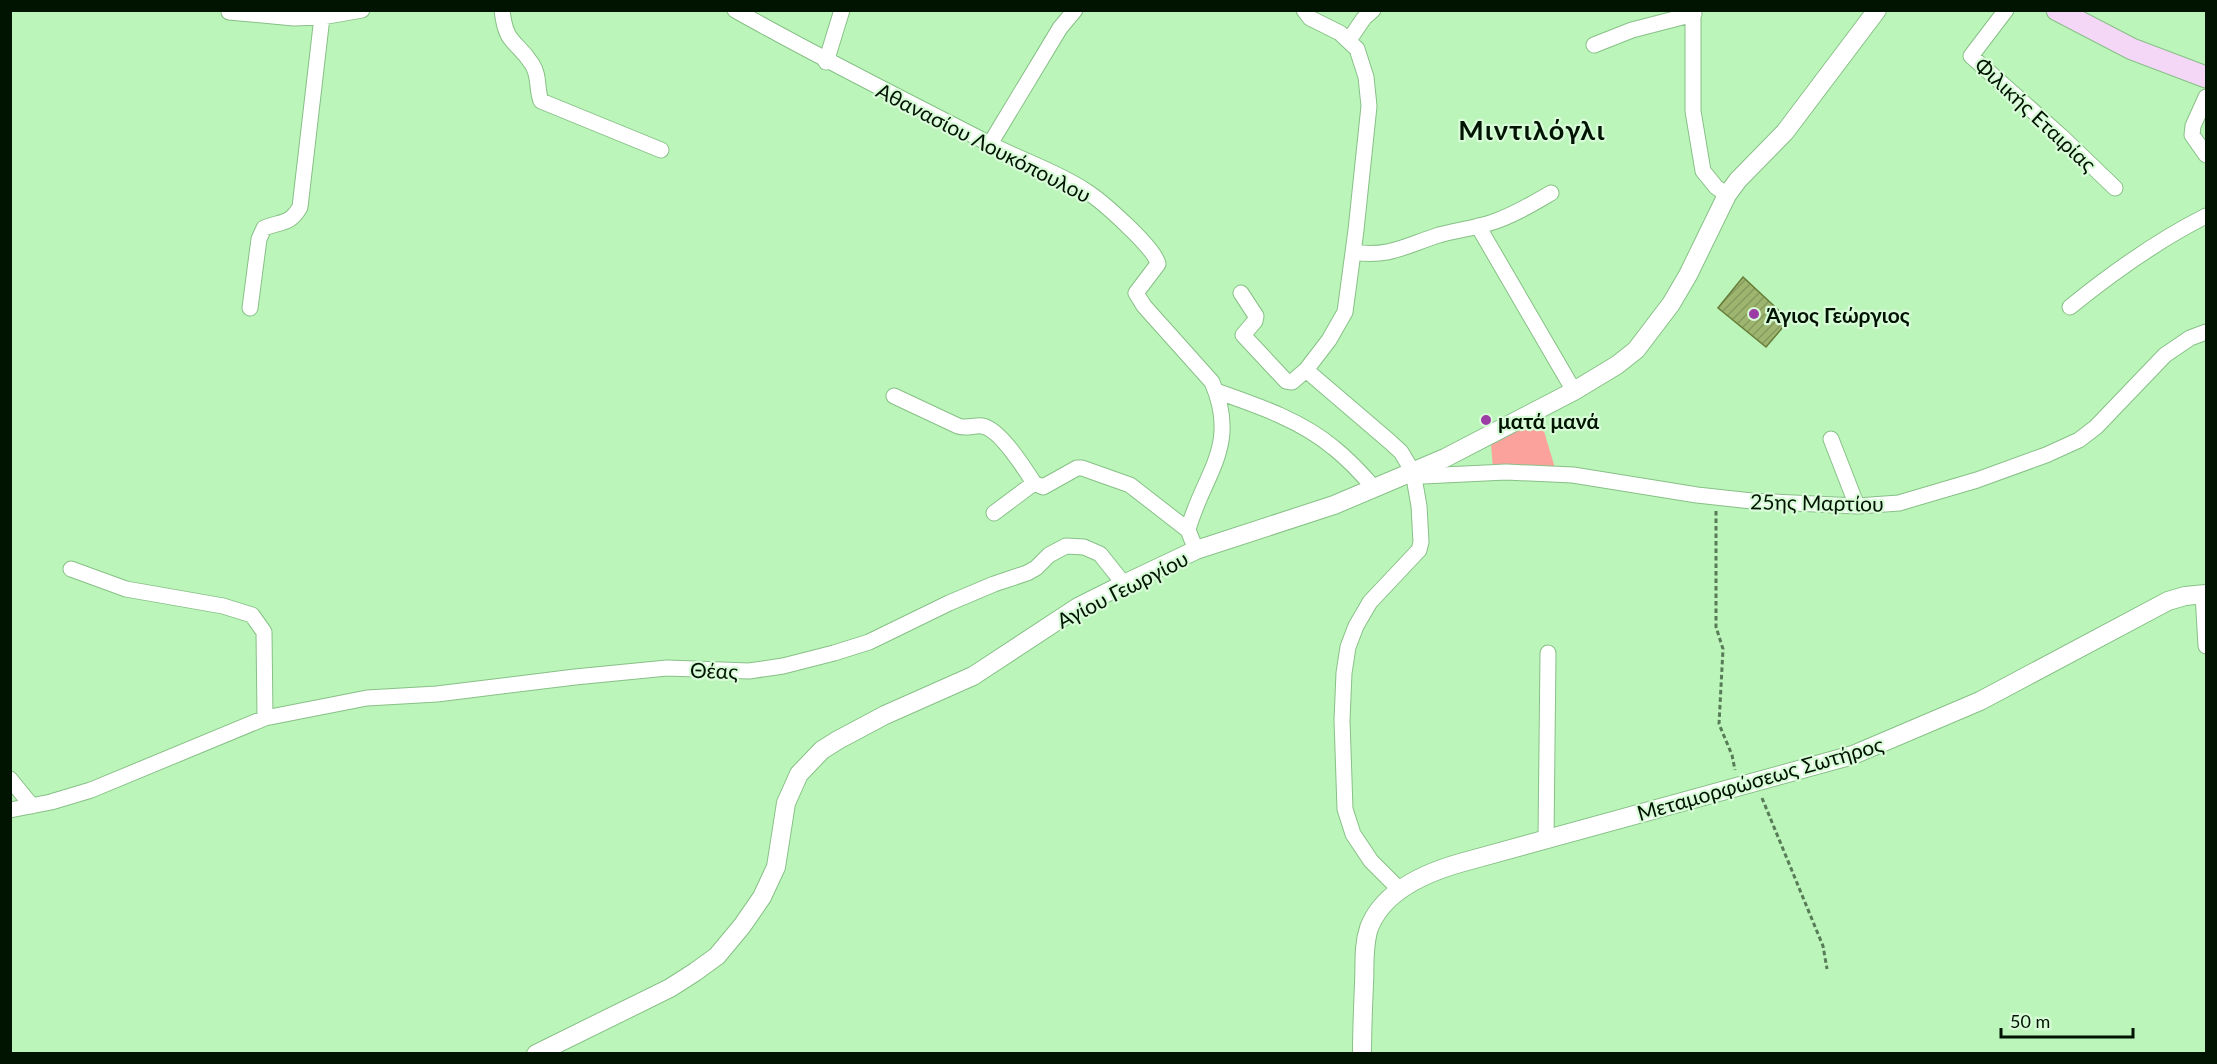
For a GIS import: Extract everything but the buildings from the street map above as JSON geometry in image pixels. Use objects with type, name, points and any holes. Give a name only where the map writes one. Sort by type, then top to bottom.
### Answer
[{"type":"main road","points":[[2057,10],[2132,49],[2206,77]]},
{"type":"street","points":[[229,12],[294,18],[322,17],[362,10]]},
{"type":"street","points":[[502,10],[504,27],[509,39],[532,63],[538,76],[538,92],[541,101],[661,150]]},
{"type":"street","name":"Αθανασίου Λουκόπουλου","points":[[735,10],[826,62],[1071,182],[1091,194],[1154,253],[1158,264],[1138,289],[1136,293],[1139,300],[1206,374],[1216,391]]},
{"type":"street","points":[[826,62],[842,10]]},
{"type":"street","points":[[990,144],[1054,38],[1075,10]]},
{"type":"street","points":[[1242,293],[1256,316],[1255,321],[1243,335],[1286,381],[1292,382],[1306,370],[1329,340],[1345,312],[1354,252],[1369,106],[1366,77],[1357,49],[1349,40],[1310,18],[1304,10]]},
{"type":"street","points":[[1349,40],[1364,18],[1373,10]]},
{"type":"street","name":"Αγίου Γεωργίου","points":[[536,1053],[670,988],[717,956],[762,897],[776,867],[786,803],[793,784],[799,774],[822,750],[885,715],[974,676],[1078,607],[1124,584],[1196,550],[1334,505],[1413,471],[1482,440],[1574,391],[1617,365],[1636,350],[1671,304],[1688,275],[1727,195],[1738,180],[1785,132],[1877,10]]},
{"type":"street","name":"Φιλικής Εταιρίας","points":[[2006,10],[1971,56],[2061,136],[2115,188]]},
{"type":"street","points":[[1594,45],[1632,30],[1693,12],[1693,111],[1703,171],[1716,187],[1727,195]]},
{"type":"street","points":[[250,308],[259,239],[264,228],[284,223],[294,217],[300,207],[322,17]]},
{"type":"street","points":[[2206,97],[2193,126],[2192,135],[2206,155]]},
{"type":"street","points":[[1354,252],[1376,255],[1388,253],[1521,211],[1551,193]]},
{"type":"street","points":[[2070,307],[2127,264],[2206,216]]},
{"type":"street","points":[[1478,226],[1574,391]]},
{"type":"street","name":"25ης Μαρτίου","points":[[1413,471],[1423,476],[1506,472],[1574,475],[1716,497],[1857,506],[1888,504],[1915,499],[1977,480],[2068,446],[2096,427],[2164,355],[2190,338],[2206,333]]},
{"type":"street","points":[[1306,370],[1395,446],[1413,471],[1419,506],[1421,542],[1419,550],[1370,602],[1356,626],[1348,647],[1344,673],[1342,720],[1345,809],[1353,834],[1365,852],[1400,890]]},
{"type":"street","points":[[1188,530],[1219,451],[1222,425],[1216,391],[1258,406],[1321,438],[1374,488]]},
{"type":"street","points":[[894,396],[963,428],[984,426],[995,432],[1034,483],[1042,487],[1050,485],[1077,468],[1130,485],[1188,530],[1196,550]]},
{"type":"street","points":[[1831,438],[1857,506]]},
{"type":"street","points":[[994,513],[1034,483]]},
{"type":"street","name":"Θέας","points":[[10,810],[92,790],[266,718],[375,697],[437,694],[667,668],[749,671],[783,666],[869,642],[985,587],[1027,573],[1036,568],[1049,555],[1066,546],[1084,547],[1100,554],[1124,584]]},
{"type":"street","points":[[71,568],[126,589],[223,606],[252,615],[264,632],[266,718]]},
{"type":"street","points":[[2205,594],[2206,646]]},
{"type":"street","name":"Μεταμορφώσεως Σωτήρος","points":[[1362,1053],[1365,945],[1370,927],[1377,915],[1400,890],[1421,877],[1443,868],[1546,838],[1853,755],[1899,737],[2000,691],[2147,610],[2185,596],[2205,594]]},
{"type":"street","points":[[1546,838],[1548,653]]},
{"type":"street","points":[[10,779],[32,806]]},
{"type":"path","points":[[1716,497],[1716,627],[1723,649],[1719,724],[1823,946],[1827,969]]},
{"type":"shaded area","points":[[1540,418],[1555,468],[1493,469],[1491,444]]},
{"type":"place","name":"Άγιος Γεώργιος","points":[[1754,314]]},
{"type":"place","name":"ματά μανά","points":[[1486,420]]},
{"type":"district","name":"Μιντιλόγλι","points":[[1532,129]]}]
